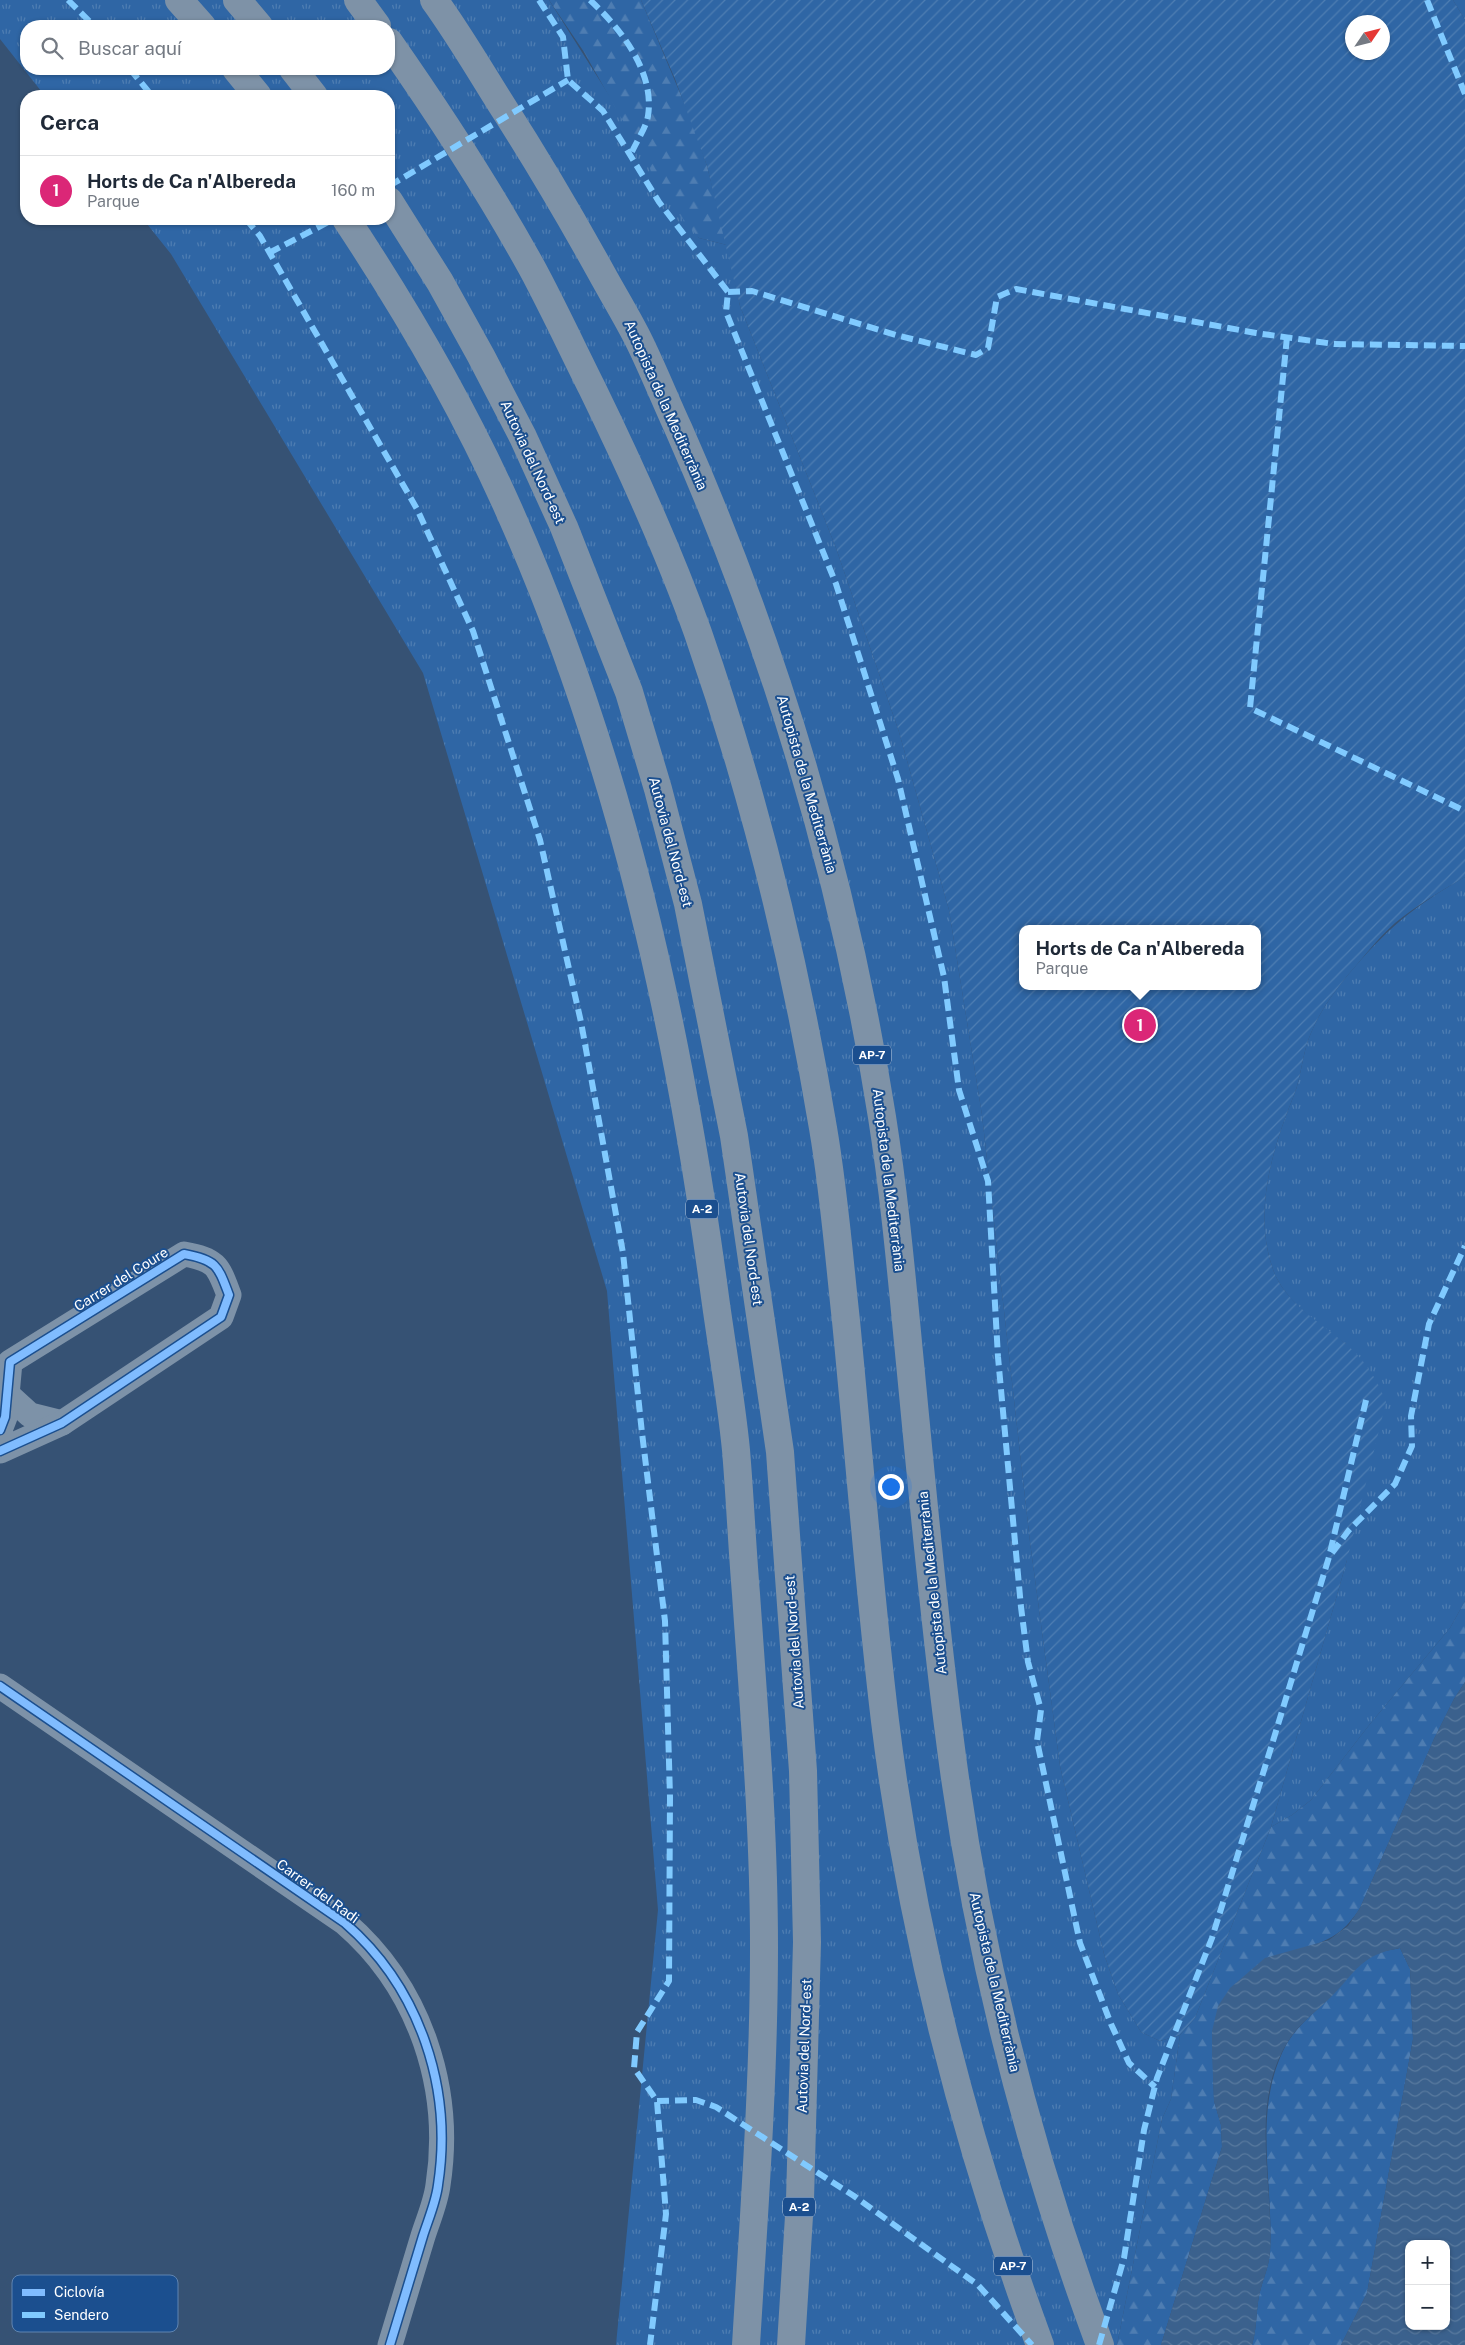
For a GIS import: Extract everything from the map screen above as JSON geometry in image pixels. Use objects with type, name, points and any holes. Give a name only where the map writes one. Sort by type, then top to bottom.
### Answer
[{"type":"highway","points":[[179,0],[197,20]]},
{"type":"highway","points":[[237,0],[254,20]]},
{"type":"highway","points":[[358,0],[373,20]]},
{"type":"highway","name":"Autopista de la Mediterrània","points":[[434,0],[547,175],[638,339],[699,475],[748,597],[782,692],[805,767],[832,866],[855,966],[883,1124],[898,1244],[933,1604],[960,1815],[977,1908],[1026,2115],[1048,2191],[1100,2345]]},
{"type":"highway","name":"AP-7","points":[[395,51],[483,186],[532,269],[614,433],[648,509],[696,628],[725,714],[766,853],[792,964],[825,1141],[837,1230],[885,1719],[899,1823],[924,1946],[957,2086],[1040,2345]]},
{"type":"highway","points":[[241,75],[253,90]]},
{"type":"highway","points":[[298,75],[309,90]]},
{"type":"highway","name":"Autovia del Nord-est","points":[[395,211],[440,282],[523,437],[564,527],[629,692],[658,789],[688,904],[734,1136],[780,1452],[803,1771],[807,1942],[800,2200],[791,2345]]},
{"type":"highway","name":"A-2","points":[[350,225],[419,334],[465,419],[508,508],[583,698],[628,845],[666,1005],[691,1138],[736,1450],[758,1763],[764,1942],[762,2053],[746,2345]]},
{"type":"street","name":"Carrer del Coure","points":[[0,1430],[5,1417],[10,1362],[184,1254],[203,1257],[219,1268],[229,1295],[221,1317],[62,1423],[0,1451]]},
{"type":"street","points":[[7,1394],[30,1415],[62,1423]]},
{"type":"street","name":"Carrer del Radi","points":[[0,1686],[344,1923],[369,1947],[411,2007],[427,2043],[436,2075],[442,2119],[443,2144],[438,2188],[390,2345]]},
{"type":"green space","points":[[0,0],[549,0],[699,238],[727,245],[740,306],[836,548],[899,732],[949,910],[982,1115],[1030,1542],[1060,1766],[1104,1954],[1118,1994],[1141,2032],[1160,2041],[1180,2035],[1171,2099],[1162,2119],[1117,2345],[616,2345],[658,1910],[607,1291],[423,673],[171,254],[148,225],[395,225],[395,90],[40,90],[28,75],[395,75],[395,20],[20,20],[20,64],[0,39]]},
{"type":"green space","points":[[549,0],[641,0],[693,124],[707,166],[727,245],[699,238],[670,204],[584,52]]},
{"type":"green space","points":[[641,0],[1453,0],[1465,20],[1465,877],[1420,904],[1388,929],[1347,976],[1322,1010],[1308,1041],[1297,1087],[1278,1138],[1272,1160],[1265,1205],[1265,1228],[1268,1250],[1274,1272],[1280,1283],[1287,1294],[1305,1312],[1346,1344],[1365,1363],[1379,1385],[1386,1402],[1347,1560],[1271,1827],[1195,2018],[1180,2035],[1160,2041],[1141,2032],[1118,1994],[1104,1954],[1060,1766],[1030,1542],[982,1115],[949,910],[899,732],[836,548],[740,306],[707,166],[675,79]]},
{"type":"green space","points":[[1453,0],[1465,0],[1465,20]]},
{"type":"green space","points":[[1465,877],[1465,1601],[1450,1628],[1370,1724],[1311,1800],[1292,1815],[1271,1827],[1347,1560],[1346,1344],[1295,1303],[1279,1283],[1274,1272],[1265,1228],[1265,1205],[1272,1160],[1297,1087],[1308,1041],[1318,1017],[1327,1003],[1347,976],[1388,932],[1415,909]]},
{"type":"green space","points":[[1465,1601],[1465,1682],[1454,1699],[1434,1739],[1360,1908],[1349,1923],[1338,1933],[1309,1947],[1212,2031],[1214,2101],[1221,2125],[1222,2147],[1161,2345],[1117,2345],[1162,2119],[1171,2099],[1180,2035],[1195,2018],[1271,1827],[1292,1815],[1311,1800],[1370,1724],[1450,1628]]},
{"type":"green space","points":[[1400,1948],[1410,1969],[1413,2039],[1367,2293],[1341,2345],[1252,2345],[1259,2296],[1270,2252],[1267,2122],[1269,2097],[1275,2072],[1289,2039],[1352,1972],[1364,1961],[1378,1953]]},
{"type":"water","points":[[1465,1682],[1465,2345],[1341,2345],[1367,2293],[1413,2039],[1410,1969],[1400,1948],[1376,1955],[1360,1965],[1331,1997],[1296,2030],[1287,2043],[1276,2067],[1269,2092],[1266,2119],[1270,2252],[1259,2296],[1252,2345],[1161,2345],[1222,2147],[1221,2125],[1214,2101],[1212,2053],[1212,2031],[1218,2006],[1230,1988],[1265,1958],[1329,1940],[1348,1926],[1360,1908],[1434,1739],[1454,1699]]},
{"type":"marked path","points":[[68,0],[88,20]]},
{"type":"marked path","points":[[539,0],[563,37],[568,80],[603,111],[659,202],[728,292],[726,312],[836,584],[898,779],[944,977],[959,1090],[988,1181],[998,1357],[1021,1607],[1028,1662],[1041,1710],[1037,1741],[1080,1943],[1111,2024],[1129,2063],[1155,2087]]},
{"type":"marked path","points":[[590,0],[623,37],[641,67],[646,83],[649,99],[647,121],[631,154]]},
{"type":"marked path","points":[[1427,0],[1465,94]]},
{"type":"marked path","points":[[135,75],[147,90]]},
{"type":"marked path","points":[[395,182],[568,80]]},
{"type":"marked path","points":[[251,225],[260,236],[417,509],[473,631],[540,840],[581,1022],[623,1253],[642,1433],[665,1621],[670,1797],[669,1981],[637,2032],[634,2068],[657,2101],[666,2214],[650,2345]]},
{"type":"marked path","points":[[269,253],[323,225]]},
{"type":"marked path","points":[[728,292],[752,291],[896,335],[976,355],[988,348],[997,297],[1016,289],[1256,333],[1334,344],[1465,346]]},
{"type":"marked path","points":[[1287,337],[1250,708],[1465,811]]},
{"type":"marked path","points":[[1332,1553],[1349,1530],[1395,1484],[1412,1446],[1411,1416],[1429,1324],[1465,1246]]},
{"type":"marked path","points":[[1099,2345],[1124,2258],[1144,2130],[1157,2078],[1212,1938],[1269,1754],[1329,1557],[1367,1396]]},
{"type":"marked path","points":[[657,2101],[696,2100],[716,2107],[854,2196],[978,2285],[1032,2345]]},
{"type":"cycle path","points":[[0,1430],[5,1417],[10,1362],[184,1254],[210,1262],[219,1271],[229,1295],[221,1317],[62,1423],[0,1451]]},
{"type":"cycle path","points":[[0,1686],[345,1923],[371,1949],[393,1978],[411,2009],[425,2042],[435,2077],[440,2112],[441,2149],[436,2198],[390,2345]]},
{"type":"place","name":"Horts de Ca n'Albereda","points":[[1140,1025]]}]
